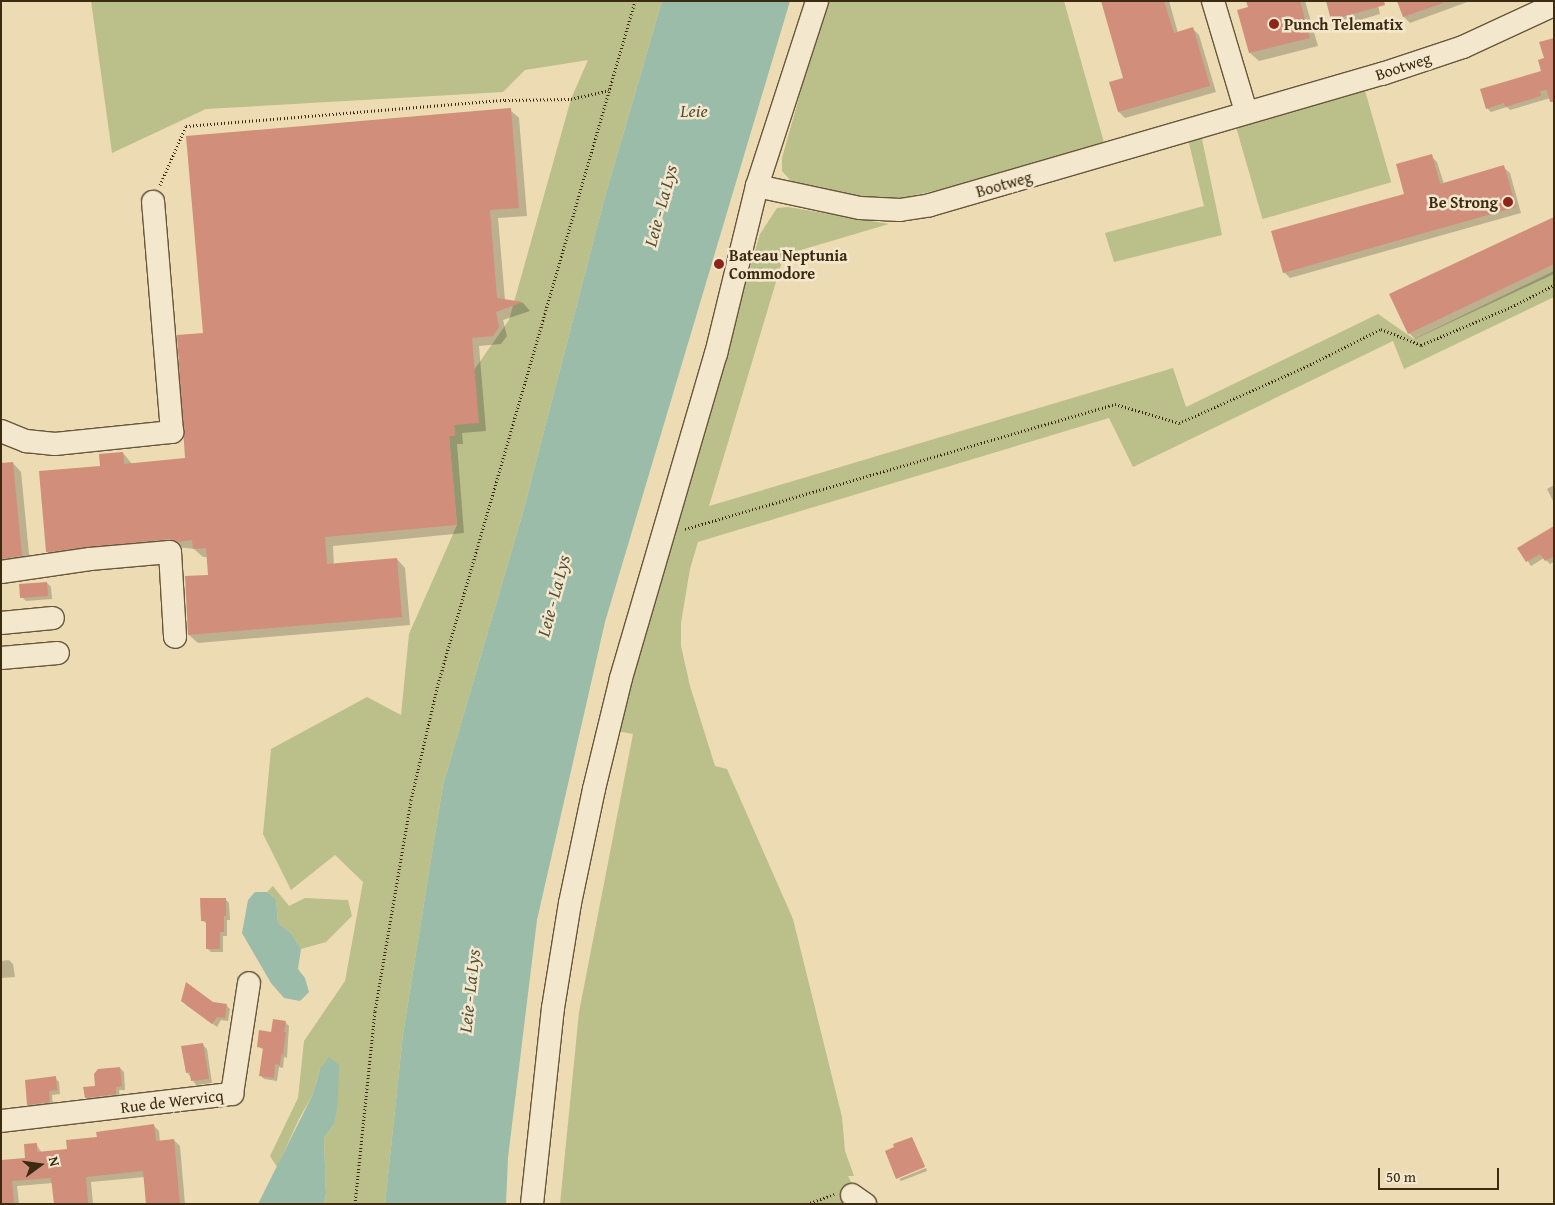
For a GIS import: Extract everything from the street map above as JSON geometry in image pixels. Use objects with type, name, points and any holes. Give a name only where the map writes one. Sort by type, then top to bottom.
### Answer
[{"type":"street","points":[[532,1204],[552,1017],[570,904],[594,789],[621,678],[716,354],[757,186],[817,1]]},
{"type":"street","points":[[1213,1],[1246,112]]},
{"type":"street","name":"Bootweg","points":[[757,186],[860,208],[900,210],[930,206],[1246,112],[1382,74],[1463,47],[1554,5]]},
{"type":"street","points":[[1,432],[26,441],[55,444],[172,432],[153,202]]},
{"type":"street","points":[[1,572],[90,559],[170,552],[175,636]]},
{"type":"street","points":[[1,623],[53,618]]},
{"type":"street","points":[[1,658],[58,652]]},
{"type":"street","name":"Rue de Wervicq","points":[[1,1121],[232,1094],[249,982]]},
{"type":"path","points":[[355,1204],[375,1011],[411,800],[441,675],[635,1]]},
{"type":"path","points":[[153,202],[186,126],[505,100],[571,99],[609,90]]},
{"type":"path","points":[[665,533],[694,527],[1115,404],[1180,423],[1307,366],[1381,329],[1422,345],[1511,307],[1554,285]]},
{"type":"path","points":[[807,1204],[837,1193],[859,1199]]},
{"type":"green space","points":[[91,1],[662,1],[606,193],[522,516],[443,785],[403,1034],[385,1204],[324,1204],[326,1194],[324,1138],[334,1124],[320,1069],[313,1094],[277,1167],[270,1156],[298,1098],[304,1041],[345,981],[363,882],[335,855],[291,890],[263,834],[271,749],[367,697],[401,715],[409,634],[457,525],[449,436],[455,436],[454,425],[474,370],[509,320],[571,99],[588,60],[525,70],[503,92],[206,109],[112,153]]},
{"type":"green space","points":[[826,1],[1064,1],[1105,146],[1023,166],[961,185],[902,198],[866,198],[792,182],[782,171],[782,158]]},
{"type":"green space","points":[[1364,87],[1391,182],[1262,219],[1235,124]]},
{"type":"green space","points":[[1201,134],[1222,235],[1114,262],[1105,233],[1204,206],[1188,139]]},
{"type":"green space","points":[[788,207],[889,224],[784,255],[709,506],[1173,368],[1186,407],[1378,314],[1414,339],[1554,271],[1554,297],[1404,369],[1393,341],[1133,467],[1109,418],[698,542],[690,569],[681,623],[681,646],[690,686],[715,766],[727,769],[793,919],[842,1117],[845,1151],[854,1176],[848,1176],[863,1204],[560,1204],[579,1012],[633,734],[617,731],[674,524],[760,234],[777,208]]},
{"type":"green space","points":[[273,886],[289,906],[305,898],[348,900],[352,916],[326,942],[301,949],[291,933],[278,923],[276,899],[267,892]]},
{"type":"water","name":"Leie","points":[[662,1],[790,1],[605,622],[537,920],[508,1158],[506,1204],[385,1204],[403,1034],[443,785],[522,516],[606,193]]},
{"type":"water","points":[[255,892],[267,892],[276,899],[278,923],[291,933],[301,949],[298,969],[305,978],[309,992],[300,1001],[284,998],[271,983],[242,933],[248,900]]},
{"type":"water","points":[[329,1057],[339,1065],[338,1102],[334,1124],[324,1138],[326,1194],[324,1204],[258,1204],[313,1094],[320,1069]]},
{"type":"building","points":[[1101,1],[1164,1],[1174,33],[1193,27],[1210,86],[1118,112],[1109,82],[1123,78]]},
{"type":"building","name":"Punch Telematix","points":[[1246,1],[1300,1],[1310,38],[1249,53],[1237,10],[1248,7]]},
{"type":"building","points":[[1326,1],[1384,1],[1385,5],[1331,20]]},
{"type":"building","points":[[1397,1],[1443,1],[1443,3],[1403,17]]},
{"type":"building","points":[[1554,38],[1554,102],[1550,102],[1547,90],[1540,91],[1541,96],[1505,107],[1504,103],[1486,109],[1480,89],[1541,71],[1538,60],[1544,58],[1539,42]]},
{"type":"building","points":[[511,108],[519,208],[490,210],[497,298],[523,302],[496,312],[499,327],[493,336],[472,338],[479,423],[454,425],[455,436],[449,436],[457,525],[325,537],[327,564],[397,558],[402,617],[188,635],[185,576],[208,575],[206,548],[193,549],[192,540],[177,542],[169,539],[46,552],[39,471],[100,466],[99,454],[123,452],[124,464],[185,458],[177,335],[203,333],[186,136]]},
{"type":"building","points":[[1432,154],[1440,184],[1504,165],[1516,207],[1283,273],[1271,231],[1404,194],[1396,164]]},
{"type":"building","points":[[1554,217],[1554,264],[1408,334],[1389,294]]},
{"type":"building","points":[[13,462],[22,556],[1,559],[1,463]]},
{"type":"building","points":[[1554,526],[1554,556],[1545,561],[1540,554],[1526,562],[1517,548]]},
{"type":"building","points":[[47,582],[48,596],[20,598],[19,584]]},
{"type":"building","points":[[200,898],[226,898],[226,916],[224,916],[224,932],[220,932],[220,949],[206,949],[206,921],[201,921]]},
{"type":"building","points":[[186,982],[213,1002],[227,1004],[225,1018],[217,1017],[212,1024],[181,1001]]},
{"type":"building","points":[[273,1019],[286,1021],[283,1055],[281,1054],[280,1065],[275,1064],[274,1078],[259,1076],[263,1048],[257,1047],[259,1030],[271,1032]]},
{"type":"building","points":[[203,1043],[209,1079],[191,1081],[190,1072],[186,1073],[181,1046]]},
{"type":"building","points":[[120,1067],[122,1086],[116,1087],[116,1094],[85,1098],[83,1087],[95,1086],[94,1074],[98,1069]]},
{"type":"building","points":[[56,1076],[57,1090],[49,1091],[50,1102],[27,1105],[25,1080]]},
{"type":"building","points":[[154,1124],[156,1141],[174,1139],[180,1204],[146,1204],[143,1171],[86,1177],[88,1204],[54,1204],[51,1178],[12,1181],[14,1204],[1,1204],[1,1160],[25,1158],[24,1144],[37,1143],[37,1152],[67,1149],[66,1140],[97,1137],[96,1132]]},
{"type":"building","points":[[912,1137],[925,1167],[896,1179],[885,1151],[894,1147],[893,1144]]},
{"type":"place","name":"Punch Telematix","points":[[1274,24]]},
{"type":"place","name":"Be Strong","points":[[1508,202]]},
{"type":"place","name":"Bateau Neptunia Commodore","points":[[719,264]]},
{"type":"water label","name":"Leie - La Lys","points":[[661,206]]},
{"type":"water label","name":"Leie - La Lys","points":[[554,596]]},
{"type":"water label","name":"Leie - La Lys","points":[[470,991]]}]
